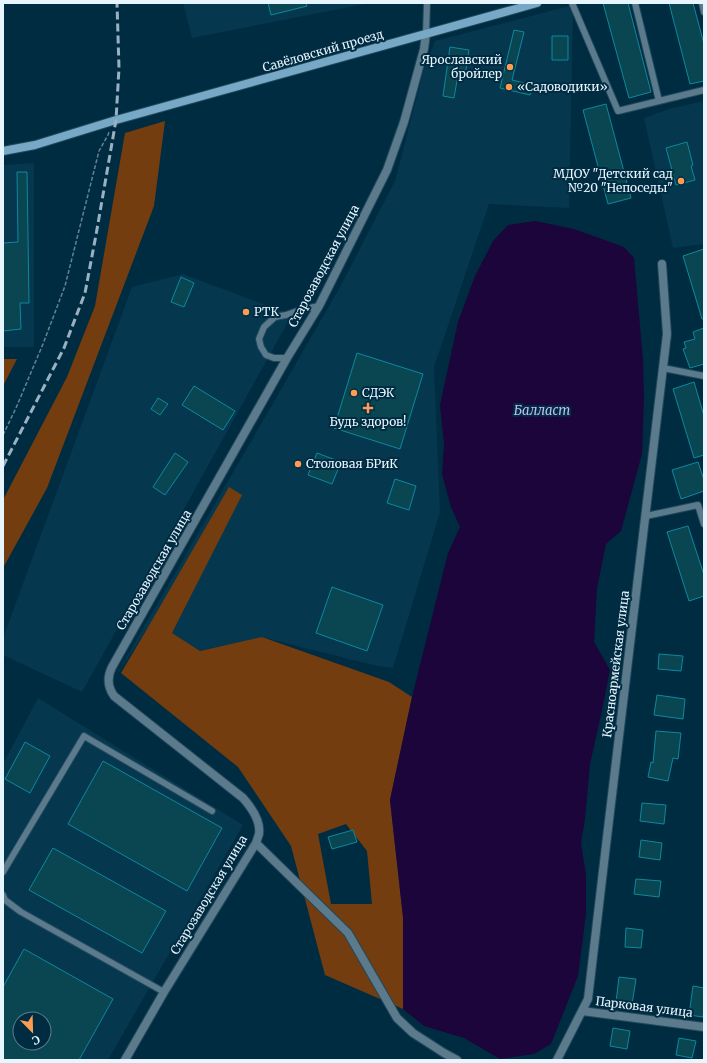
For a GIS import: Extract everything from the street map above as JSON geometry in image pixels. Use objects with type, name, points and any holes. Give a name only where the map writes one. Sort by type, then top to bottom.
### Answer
[{"type":"main road","name":"Савёловский проезд","points":[[3,150],[35,145],[537,3]]},
{"type":"street","name":"Старозаводская улица","points":[[125,1060],[164,992],[256,843],[259,834],[259,826],[257,818],[249,804],[243,798],[114,696],[108,681],[112,667],[287,358],[319,306],[386,170],[404,122],[424,49],[426,34]]},
{"type":"street","name":"Красноармейская улица","points":[[557,1060],[588,998],[667,334],[662,264]]},
{"type":"street","points":[[256,843],[348,933],[397,1018],[413,1033],[457,1060]]},
{"type":"street","name":"Парковая улица","points":[[582,1012],[704,1027]]},
{"type":"lane","points":[[426,34],[427,3]]},
{"type":"lane","points":[[572,3],[618,111],[704,90]]},
{"type":"lane","points":[[634,3],[659,101]]},
{"type":"lane","points":[[702,3],[704,12]]},
{"type":"lane","points":[[287,358],[274,358],[266,355],[261,347],[259,339],[264,327],[275,317],[319,306]]},
{"type":"lane","points":[[663,368],[704,376]]},
{"type":"lane","points":[[646,516],[698,505],[704,524]]},
{"type":"lane","points":[[3,872],[84,736],[212,811]]},
{"type":"lane","points":[[4,900],[21,912],[164,992]]},
{"type":"path","points":[[3,435],[40,352],[65,286],[99,151],[108,135],[112,122]]},
{"type":"shaded area","points":[[183,3],[370,3],[192,38]]},
{"type":"shaded area","points":[[573,5],[569,208],[489,204],[434,367],[440,512],[393,668],[377,666],[262,637],[199,651],[172,633],[241,495],[147,629],[114,679],[340,287],[395,181],[424,69],[435,41]]},
{"type":"shaded area","name":"МДОУ \"Детский сад №20 \"Непоседы\"","points":[[704,101],[704,244],[673,248],[644,118],[669,109]]},
{"type":"shaded area","points":[[165,121],[154,206],[47,488],[3,568],[3,500],[67,377],[95,306],[125,133]]},
{"type":"shaded area","points":[[34,163],[34,347],[3,347],[3,165]]},
{"type":"shaded area","points":[[183,274],[292,315],[82,692],[3,655],[3,638],[132,287]]},
{"type":"shaded area","points":[[3,359],[17,359],[3,386]]},
{"type":"shaded area","points":[[229,487],[242,495],[172,633],[200,651],[262,637],[389,682],[412,697],[390,800],[403,917],[403,1009],[325,975],[291,846],[238,767],[121,673]],"holes":[[[346,824],[367,851],[372,904],[331,904],[318,834]]]},
{"type":"shaded area","points":[[38,698],[243,825],[108,1060],[3,1060],[3,764]]},
{"type":"water","name":"Балласт","points":[[535,221],[574,229],[624,247],[634,258],[643,360],[644,399],[642,454],[621,531],[606,544],[597,588],[594,642],[610,670],[590,764],[585,819],[581,843],[586,875],[586,914],[578,976],[551,1044],[534,1054],[500,1059],[464,1038],[424,1026],[403,1009],[403,917],[390,800],[412,697],[448,553],[460,527],[451,507],[442,474],[444,444],[440,405],[458,322],[475,276],[493,241],[508,225]]},
{"type":"building","points":[[268,3],[306,3],[307,6],[271,15]]},
{"type":"building","points":[[603,3],[628,3],[651,92],[629,98]]},
{"type":"building","points":[[669,3],[693,3],[704,44],[704,81],[690,84]]},
{"type":"building","points":[[514,30],[524,32],[512,80],[533,85],[530,95],[500,88]]},
{"type":"building","points":[[552,36],[568,36],[568,60],[552,60]]},
{"type":"building","points":[[450,47],[469,50],[466,70],[459,69],[454,98],[443,96]]},
{"type":"building","points":[[606,104],[631,198],[608,204],[583,110]]},
{"type":"building","points":[[687,142],[695,180],[676,185],[666,148]]},
{"type":"building","points":[[17,172],[27,172],[29,303],[20,303],[21,329],[3,331],[3,243],[18,242]]},
{"type":"building","points":[[704,249],[704,319],[702,319],[683,256]]},
{"type":"building","points":[[181,277],[194,283],[184,307],[171,302]]},
{"type":"building","points":[[704,328],[704,364],[690,368],[683,349],[686,348],[684,342],[695,339],[693,332]]},
{"type":"building","points":[[357,353],[423,374],[400,449],[334,428]]},
{"type":"building","points":[[694,382],[704,416],[704,455],[694,458],[673,389]]},
{"type":"building","points":[[194,386],[235,411],[223,430],[182,405]]},
{"type":"building","points":[[158,398],[168,404],[160,415],[151,409]]},
{"type":"building","points":[[175,453],[188,462],[165,495],[153,487]]},
{"type":"building","points":[[317,453],[341,462],[332,484],[308,475]]},
{"type":"building","points":[[698,462],[704,480],[704,491],[681,499],[672,470]]},
{"type":"building","points":[[395,479],[416,486],[409,510],[387,503]]},
{"type":"building","points":[[688,526],[704,575],[704,596],[689,601],[667,532]]},
{"type":"building","points":[[332,587],[383,605],[367,651],[316,633]]},
{"type":"building","points":[[659,654],[683,656],[681,671],[658,669]]},
{"type":"building","points":[[657,695],[685,699],[683,719],[654,715]]},
{"type":"building","points":[[656,731],[681,733],[678,759],[673,758],[668,781],[648,777],[651,762],[653,763]]},
{"type":"building","points":[[25,742],[50,756],[30,793],[5,779]]},
{"type":"building","points":[[103,761],[222,828],[187,891],[68,824]]},
{"type":"building","points":[[642,803],[666,805],[664,824],[640,821]]},
{"type":"building","points":[[353,830],[357,842],[332,849],[328,837]]},
{"type":"building","points":[[641,840],[662,843],[660,860],[639,857]]},
{"type":"building","points":[[53,848],[166,911],[142,953],[29,890]]},
{"type":"building","points":[[636,879],[661,881],[659,897],[634,894]]},
{"type":"building","points":[[626,928],[643,930],[641,948],[625,947]]},
{"type":"building","points":[[24,949],[113,999],[79,1060],[3,1060],[3,987]]},
{"type":"building","points":[[619,977],[636,979],[632,1004],[616,1002]]},
{"type":"building","points":[[693,986],[704,988],[703,1017],[689,1015]]},
{"type":"building","points":[[613,1028],[630,1031],[627,1049],[610,1046]]},
{"type":"building","points":[[679,1038],[696,1041],[692,1058],[676,1055]]},
{"type":"railway","points":[[3,466],[64,348],[85,293],[116,120],[119,68],[117,3]]},
{"type":"place","name":"Ярославский бройлер","points":[[510,67]]},
{"type":"place","name":"«Садоводики»","points":[[509,87]]},
{"type":"place","name":"МДОУ \"Детский сад №20 \"Непоседы\"","points":[[681,181]]},
{"type":"place","name":"РТК","points":[[246,312]]},
{"type":"place","name":"СДЭК","points":[[354,393]]},
{"type":"place","name":"Будь здоров!","points":[[368,408]]},
{"type":"place","name":"Столовая БРиК","points":[[298,464]]}]
